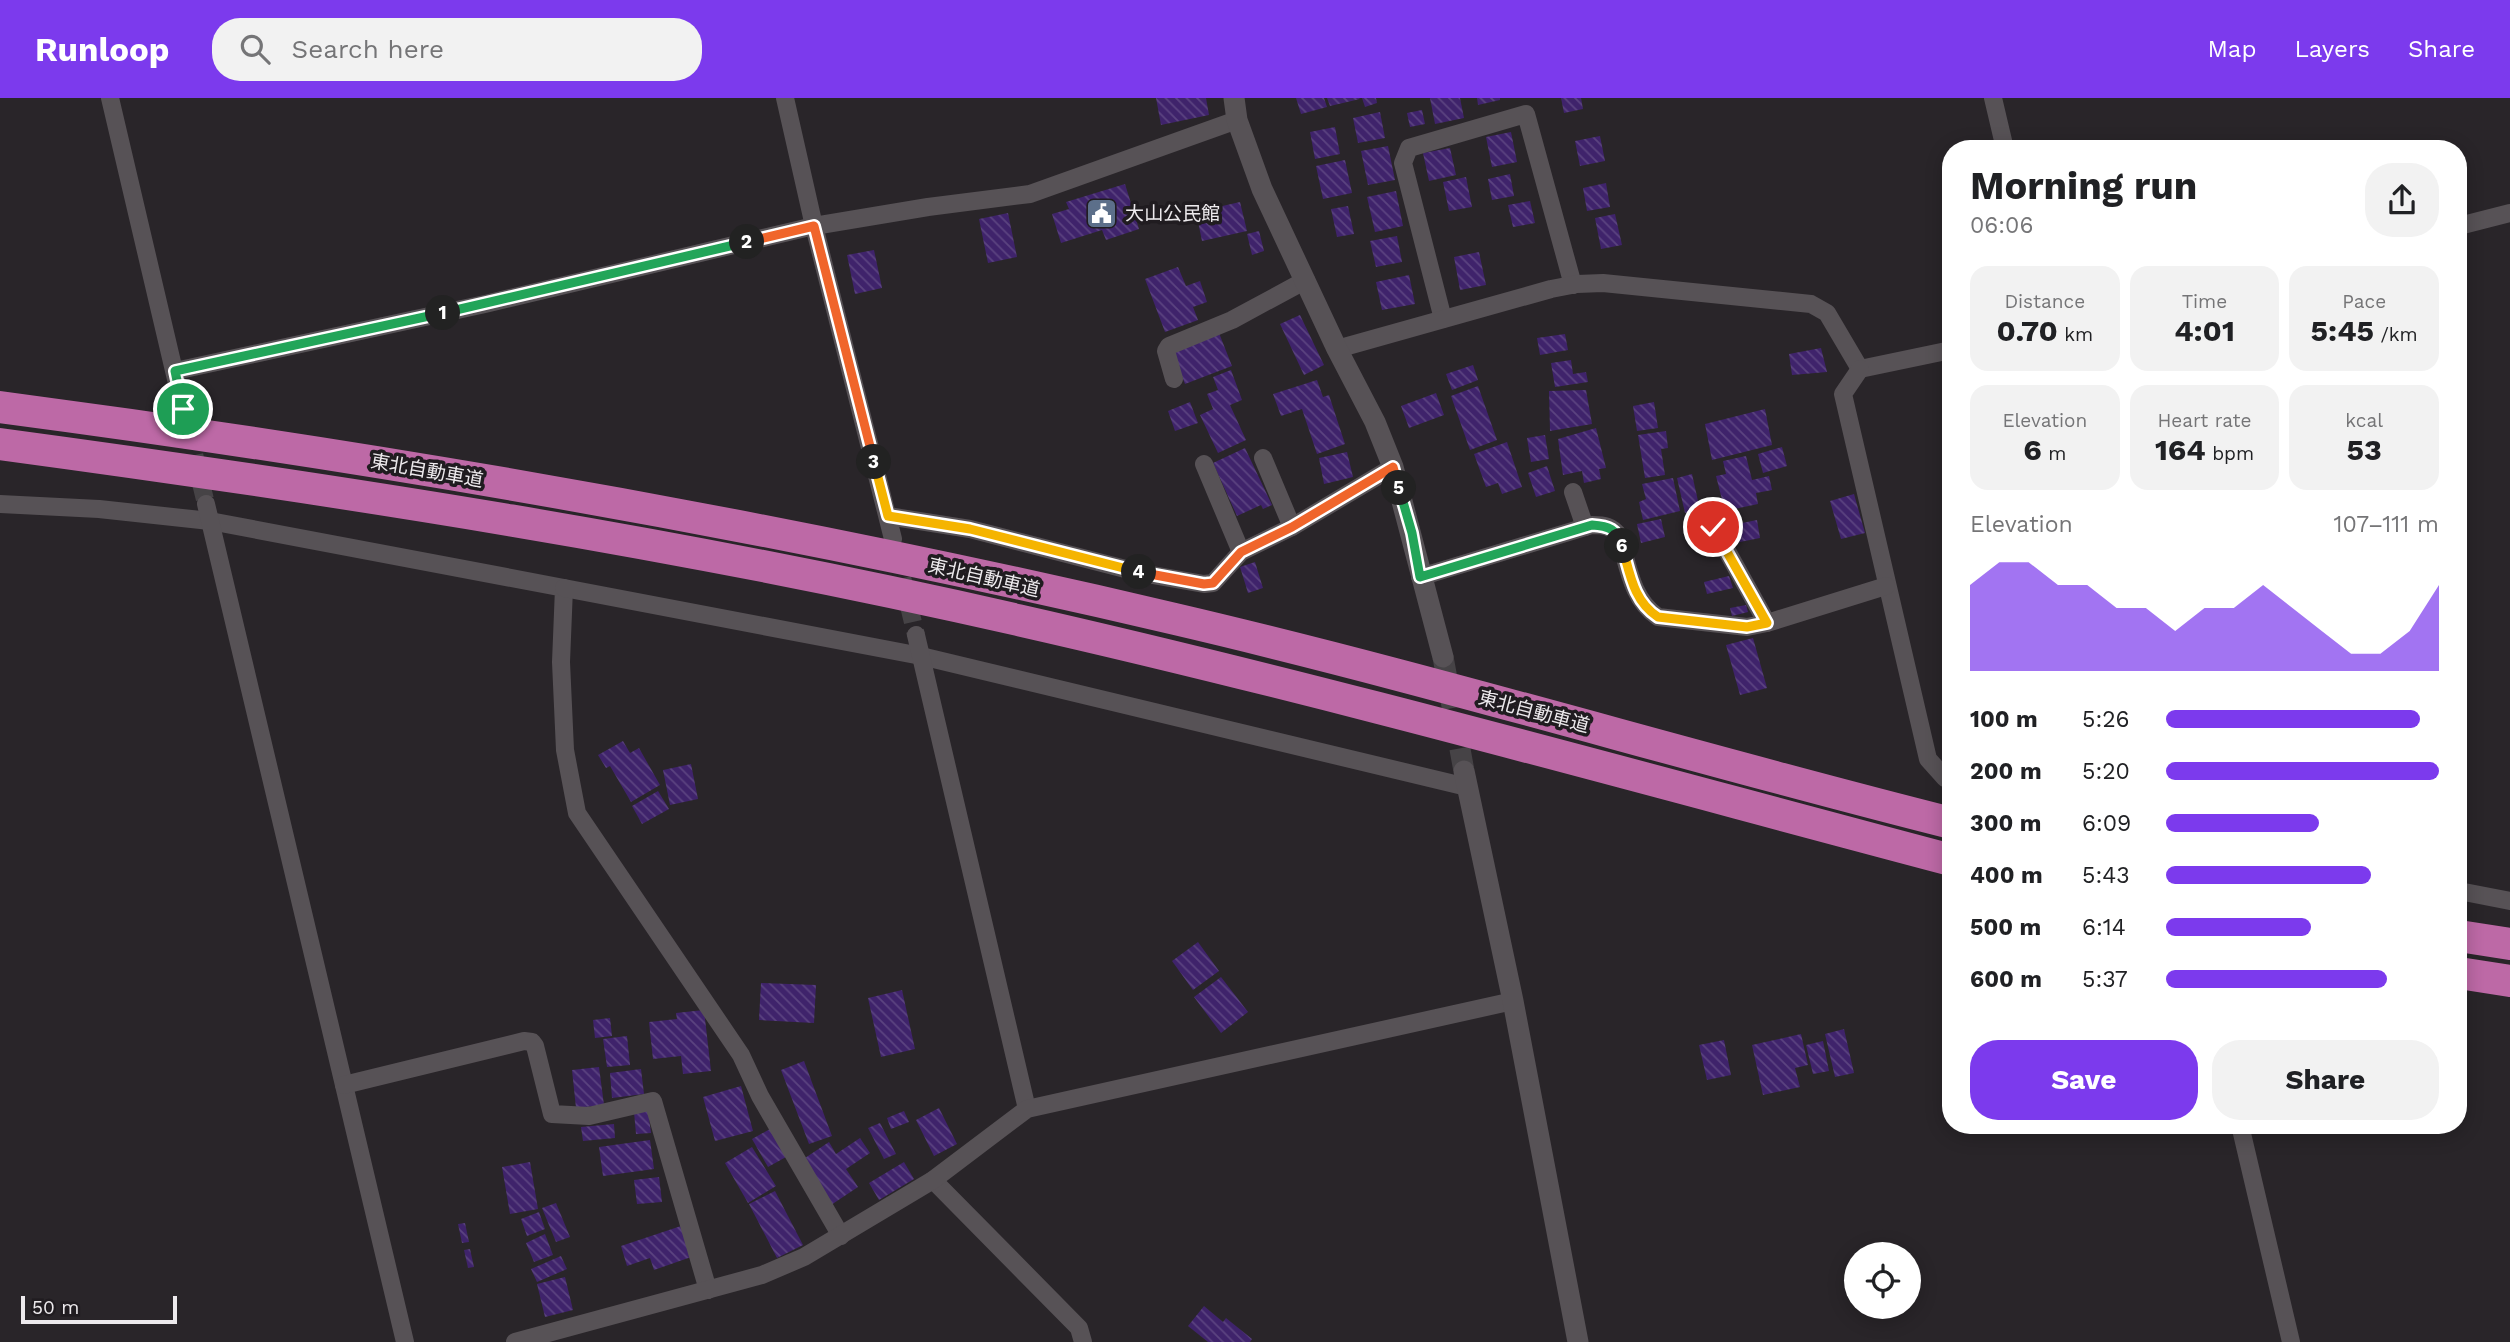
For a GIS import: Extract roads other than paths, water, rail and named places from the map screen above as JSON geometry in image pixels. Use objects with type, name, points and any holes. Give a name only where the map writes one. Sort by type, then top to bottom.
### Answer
[{"type":"highway","name":"東北自動車道","points":[[0,407],[168,429],[399,465],[865,550],[1175,619],[1418,680],[1942,821]]},
{"type":"highway","name":"東北自動車道","points":[[0,444],[427,507],[723,558],[1014,619],[1412,716],[1942,858]]},
{"type":"highway","points":[[2467,937],[2510,944]]},
{"type":"highway","points":[[2467,974],[2510,981]]},
{"type":"street","points":[[110,98],[183,409]]},
{"type":"street","points":[[785,98],[814,226],[893,539]]},
{"type":"street","points":[[1234,98],[1237,120],[1262,189],[1337,349],[1375,422],[1393,467],[1443,657]]},
{"type":"street","points":[[1993,98],[2003,140]]},
{"type":"street","points":[[1444,319],[1403,163],[1409,148],[1526,114],[1573,285]]},
{"type":"street","points":[[175,371],[485,304],[814,226],[1030,194],[1237,120]]},
{"type":"street","points":[[2467,224],[2510,213]]},
{"type":"street","points":[[1174,379],[1166,351],[1169,346],[1232,320],[1306,280]]},
{"type":"street","points":[[1337,349],[1573,285],[1603,282],[1811,304],[1827,313],[1860,369]]},
{"type":"street","points":[[1942,352],[1860,369],[1843,394],[1928,760],[1942,775]]},
{"type":"street","points":[[1263,458],[1292,527]]},
{"type":"street","points":[[1204,464],[1241,552]]},
{"type":"street","points":[[888,516],[970,529],[1141,573],[1204,584],[1213,583],[1241,552],[1292,527],[1393,467]]},
{"type":"street","points":[[1573,492],[1585,527]]},
{"type":"street","points":[[0,504],[208,513],[564,588],[921,656],[1466,779],[1513,1001],[1578,1342]]},
{"type":"street","points":[[208,513],[405,1342]]},
{"type":"street","points":[[1420,577],[1592,525],[1614,529],[1619,536],[1637,595],[1647,610],[1658,617],[1747,627],[1886,586]]},
{"type":"street","points":[[1713,527],[1767,623]]},
{"type":"street","points":[[564,588],[561,662],[565,750],[578,813],[741,1055],[760,1096],[841,1236]]},
{"type":"street","points":[[916,635],[1027,1109]]},
{"type":"street","points":[[2467,893],[2510,901]]},
{"type":"street","points":[[515,1342],[762,1275],[804,1257],[933,1180],[1027,1109],[1513,1001]]},
{"type":"street","points":[[344,1085],[524,1041],[532,1042],[535,1046],[552,1114],[589,1116],[653,1101],[708,1290]]},
{"type":"street","points":[[2242,1134],[2291,1342]]},
{"type":"street","points":[[933,1180],[1079,1328],[1083,1342]]},
{"type":"tunnel","points":[[188,429],[206,504]]},
{"type":"tunnel","points":[[896,552],[916,635]]},
{"type":"tunnel","points":[[1443,657],[1464,771]]},
{"type":"place","name":"大山公民館","points":[[1102,213]]}]
